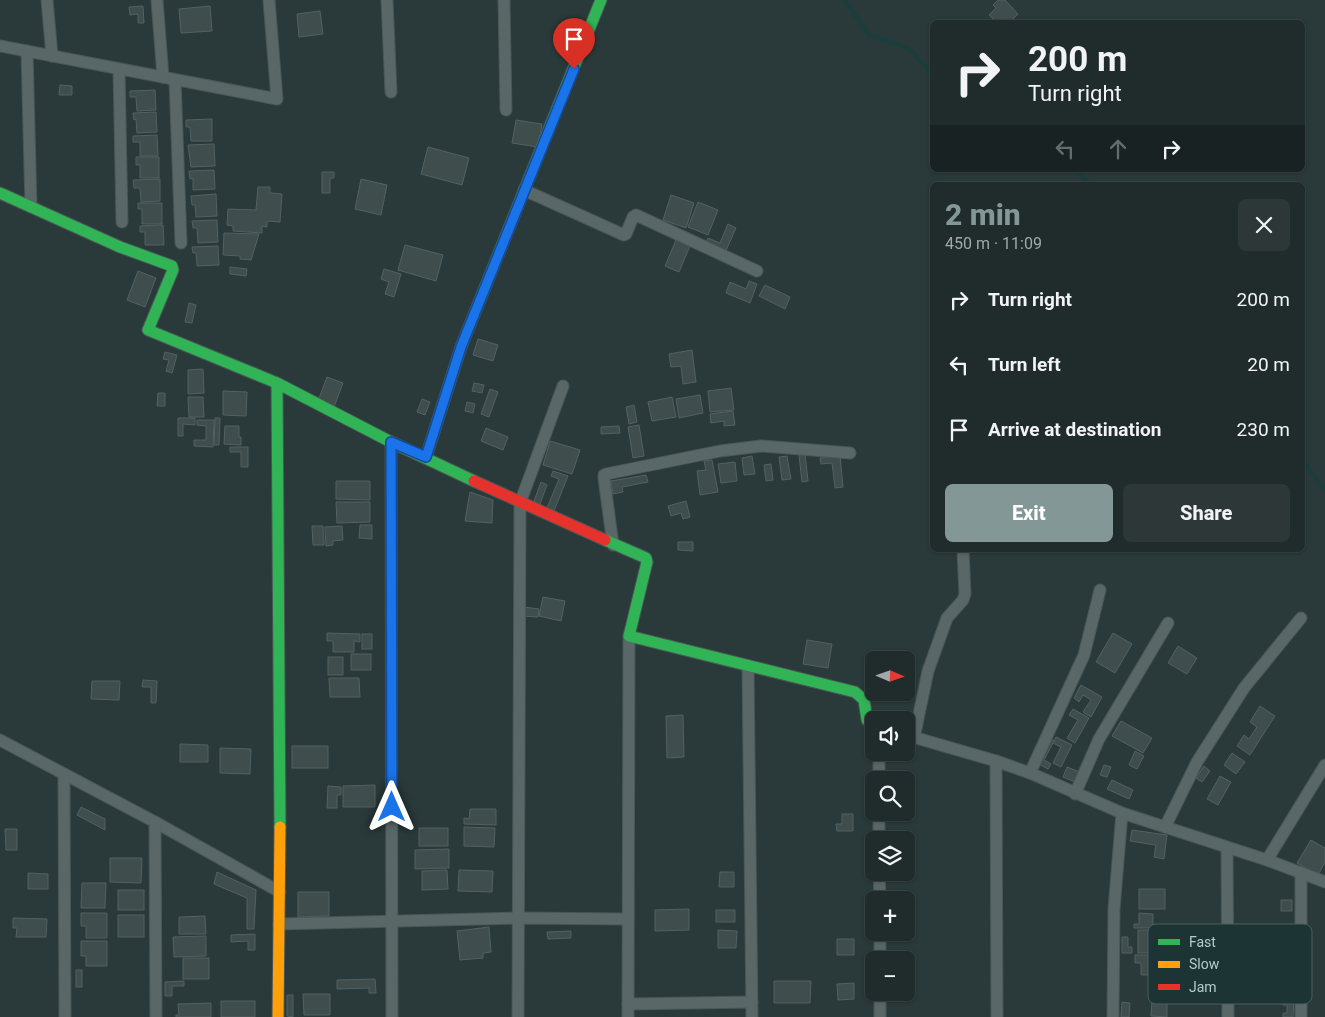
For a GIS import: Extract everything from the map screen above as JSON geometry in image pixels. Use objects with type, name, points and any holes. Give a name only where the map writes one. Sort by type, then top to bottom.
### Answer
[{"type":"street","points":[[47,0],[52,56]]},
{"type":"street","points":[[157,0],[163,77]]},
{"type":"street","points":[[0,46],[277,99],[269,0]]},
{"type":"street","points":[[387,0],[391,92]]},
{"type":"street","points":[[504,0],[506,110]]},
{"type":"street","points":[[426,457],[461,347],[602,0]]},
{"type":"street","points":[[27,51],[31,207]]},
{"type":"street","points":[[118,70],[122,222]]},
{"type":"street","points":[[175,80],[181,243]]},
{"type":"street","points":[[524,190],[624,234],[626,234],[633,217],[636,215],[757,271]]},
{"type":"street","points":[[0,193],[120,247],[172,266],[173,270],[148,330],[277,383],[391,442],[647,560],[629,636],[628,1017]]},
{"type":"street","points":[[277,383],[280,892],[278,1017]]},
{"type":"street","points":[[518,1017],[520,503],[563,386]]},
{"type":"street","points":[[391,442],[392,1017]]},
{"type":"street","points":[[614,545],[604,478],[606,474],[720,451],[761,446],[850,453]]},
{"type":"street","points":[[915,718],[928,671],[947,618],[966,594],[963,552]]},
{"type":"street","points":[[1030,773],[1084,656],[1100,590]]},
{"type":"street","points":[[1166,827],[1197,762],[1244,688],[1301,618]]},
{"type":"street","points":[[1075,794],[1100,739],[1168,623]]},
{"type":"street","points":[[629,636],[855,692],[864,700],[866,711]]},
{"type":"street","points":[[748,666],[752,1017]]},
{"type":"street","points":[[915,737],[996,761],[1030,773],[1122,813],[1267,860],[1325,882]]},
{"type":"street","points":[[0,740],[155,822],[280,892]]},
{"type":"street","points":[[996,761],[997,1017]]},
{"type":"street","points":[[1267,860],[1325,765]]},
{"type":"street","points":[[64,775],[65,1017]]},
{"type":"street","points":[[1113,1017],[1114,909],[1122,813]]},
{"type":"street","points":[[155,822],[156,1017]]},
{"type":"street","points":[[1227,848],[1227,924]]},
{"type":"street","points":[[1301,873],[1301,924]]},
{"type":"street","points":[[279,924],[518,918],[628,919]]},
{"type":"street","points":[[880,1001],[880,1017]]},
{"type":"street","points":[[628,1004],[752,1002]]},
{"type":"street","points":[[1228,1004],[1228,1017]]},
{"type":"street","points":[[1301,1004],[1301,1017]]},
{"type":"building","points":[[998,0],[1005,0],[1018,14],[1012,20],[994,20],[989,15],[996,8],[993,5]]},
{"type":"building","points":[[143,6],[144,23],[138,23],[138,14],[130,15],[129,7]]},
{"type":"building","points":[[210,6],[212,31],[181,33],[179,9]]},
{"type":"building","points":[[320,11],[323,34],[299,37],[297,14]]},
{"type":"building","points":[[60,85],[72,86],[72,95],[59,95]]},
{"type":"building","points":[[155,90],[156,110],[137,111],[136,97],[130,97],[130,91]]},
{"type":"building","points":[[156,112],[157,132],[137,133],[136,119],[134,120],[133,113]]},
{"type":"building","points":[[212,119],[212,141],[191,141],[190,127],[186,127],[186,120]]},
{"type":"building","points":[[516,120],[542,124],[538,147],[512,143]]},
{"type":"building","points":[[157,135],[158,156],[140,156],[140,142],[133,142],[133,136]]},
{"type":"building","points":[[214,144],[215,166],[191,167],[188,145]]},
{"type":"building","points":[[428,147],[469,158],[462,185],[421,174]]},
{"type":"building","points":[[136,157],[159,157],[159,178],[140,178],[140,165],[136,165]]},
{"type":"building","points":[[214,170],[215,189],[193,190],[193,178],[190,179],[189,171]]},
{"type":"building","points":[[322,172],[334,172],[334,178],[330,178],[330,193],[322,193]]},
{"type":"building","points":[[160,179],[160,201],[141,202],[140,188],[134,188],[133,180]]},
{"type":"building","points":[[361,179],[387,185],[381,215],[355,209]]},
{"type":"building","points":[[258,187],[270,187],[270,193],[282,194],[280,222],[267,221],[267,227],[262,226],[262,233],[233,231],[233,226],[227,225],[228,209],[256,210]]},
{"type":"building","points":[[216,194],[217,216],[196,217],[195,205],[192,205],[191,196]]},
{"type":"building","points":[[671,195],[694,203],[686,228],[663,220]]},
{"type":"building","points":[[698,202],[718,210],[708,235],[688,227]]},
{"type":"building","points":[[138,203],[162,203],[162,224],[142,224],[142,209],[138,209]]},
{"type":"building","points":[[217,220],[218,242],[198,243],[197,228],[193,228],[192,221]]},
{"type":"building","points":[[728,224],[736,228],[725,253],[705,244],[708,238],[720,243]]},
{"type":"building","points":[[163,225],[164,245],[145,245],[145,232],[140,232],[140,226]]},
{"type":"building","points":[[224,233],[259,234],[251,260],[240,259],[240,256],[223,255]]},
{"type":"building","points":[[676,240],[690,246],[679,272],[665,266]]},
{"type":"building","points":[[405,245],[443,255],[436,281],[398,270]]},
{"type":"building","points":[[218,246],[219,265],[197,266],[196,253],[193,253],[192,247]]},
{"type":"building","points":[[230,267],[247,269],[246,276],[230,274]]},
{"type":"building","points":[[384,269],[401,274],[394,297],[385,294],[389,282],[381,279]]},
{"type":"building","points":[[138,271],[156,278],[145,307],[127,300]]},
{"type":"building","points":[[749,281],[757,284],[750,303],[726,293],[730,282],[746,289]]},
{"type":"building","points":[[765,285],[790,297],[785,309],[759,296]]},
{"type":"building","points":[[189,303],[196,305],[192,323],[185,322]]},
{"type":"building","points":[[478,339],[498,345],[493,361],[473,355]]},
{"type":"building","points":[[692,350],[696,382],[683,384],[681,366],[671,367],[669,354]]},
{"type":"building","points":[[165,352],[177,355],[172,373],[166,371],[169,360],[163,359]]},
{"type":"building","points":[[203,369],[204,393],[188,394],[188,370]]},
{"type":"building","points":[[327,377],[343,383],[334,407],[318,401]]},
{"type":"building","points":[[474,383],[484,385],[482,393],[472,391]]},
{"type":"building","points":[[731,388],[734,410],[710,412],[708,391]]},
{"type":"building","points":[[490,389],[498,392],[489,417],[481,414]]},
{"type":"building","points":[[223,391],[247,392],[246,416],[223,415]]},
{"type":"building","points":[[158,393],[165,393],[165,406],[157,406]]},
{"type":"building","points":[[700,395],[703,413],[679,418],[676,399]]},
{"type":"building","points":[[188,397],[203,397],[204,417],[189,417]]},
{"type":"building","points":[[672,397],[676,417],[652,421],[648,402]]},
{"type":"building","points":[[422,399],[430,402],[425,415],[417,412]]},
{"type":"building","points":[[467,402],[475,404],[473,413],[465,411]]},
{"type":"building","points":[[634,405],[637,422],[629,424],[626,407]]},
{"type":"building","points":[[733,411],[735,425],[724,426],[724,421],[711,423],[710,414]]},
{"type":"building","points":[[178,418],[195,418],[195,425],[183,424],[183,436],[178,436]]},
{"type":"building","points":[[215,418],[220,418],[219,445],[214,445]]},
{"type":"building","points":[[197,420],[214,420],[213,447],[194,446],[194,440],[206,440],[206,426],[197,425]]},
{"type":"building","points":[[639,425],[644,456],[633,458],[628,427]]},
{"type":"building","points":[[225,426],[239,426],[241,445],[224,444]]},
{"type":"building","points":[[619,426],[620,433],[601,434],[601,427]]},
{"type":"building","points":[[486,428],[508,437],[503,450],[481,441]]},
{"type":"building","points":[[550,441],[580,450],[572,474],[543,465]]},
{"type":"building","points":[[230,447],[248,447],[248,467],[241,467],[241,452],[230,452]]},
{"type":"building","points":[[805,454],[808,481],[802,482],[799,455]]},
{"type":"building","points":[[752,456],[755,474],[744,475],[742,458]]},
{"type":"building","points":[[787,456],[791,479],[782,480],[779,457]]},
{"type":"building","points":[[840,456],[843,487],[835,488],[832,463],[821,464],[820,458]]},
{"type":"building","points":[[712,460],[718,492],[700,495],[697,471],[706,470],[704,461]]},
{"type":"building","points":[[735,462],[737,481],[721,483],[718,464]]},
{"type":"building","points":[[771,464],[773,480],[766,481],[764,465]]},
{"type":"building","points":[[553,471],[568,476],[554,511],[547,508],[559,479],[551,476]]},
{"type":"building","points":[[646,475],[648,482],[622,487],[623,492],[613,494],[611,481]]},
{"type":"building","points":[[336,481],[370,481],[370,500],[336,499]]},
{"type":"building","points":[[541,482],[547,485],[540,504],[534,501]]},
{"type":"building","points":[[470,492],[493,500],[492,523],[465,521]]},
{"type":"building","points":[[686,501],[690,517],[683,519],[681,513],[671,516],[668,506]]},
{"type":"building","points":[[336,502],[370,502],[370,522],[337,523]]},
{"type":"building","points":[[360,525],[372,525],[372,539],[359,538]]},
{"type":"building","points":[[312,526],[323,526],[324,545],[313,545]]},
{"type":"building","points":[[342,526],[343,540],[333,541],[333,545],[326,546],[325,527]]},
{"type":"building","points":[[678,542],[693,542],[693,551],[678,550]]},
{"type":"building","points":[[543,597],[565,601],[561,621],[539,616]]},
{"type":"building","points":[[524,607],[539,609],[538,617],[523,616]]},
{"type":"building","points":[[327,633],[360,634],[360,642],[354,641],[354,652],[333,652],[333,641],[327,641]]},
{"type":"building","points":[[1113,633],[1132,644],[1115,673],[1096,662]]},
{"type":"building","points":[[362,634],[372,634],[372,649],[362,649]]},
{"type":"building","points":[[807,640],[832,644],[828,668],[803,664]]},
{"type":"building","points":[[1178,646],[1197,658],[1187,674],[1168,663]]},
{"type":"building","points":[[351,654],[371,654],[371,670],[351,670]]},
{"type":"building","points":[[328,657],[343,657],[343,675],[328,675]]},
{"type":"building","points":[[329,678],[359,678],[360,697],[330,697]]},
{"type":"building","points":[[143,680],[157,681],[156,703],[151,703],[151,687],[142,687]]},
{"type":"building","points":[[92,681],[120,681],[119,700],[91,699]]},
{"type":"building","points":[[1081,685],[1102,697],[1091,717],[1083,712],[1091,700],[1083,695],[1079,702],[1074,698]]},
{"type":"building","points":[[1260,706],[1275,716],[1250,755],[1237,746],[1244,735],[1249,739],[1257,727],[1250,722]]},
{"type":"building","points":[[1073,709],[1089,718],[1075,743],[1067,738],[1078,720],[1069,715]]},
{"type":"building","points":[[683,715],[684,757],[667,758],[666,716]]},
{"type":"building","points":[[1121,721],[1152,738],[1143,753],[1112,736]]},
{"type":"building","points":[[1056,737],[1072,745],[1061,767],[1053,763],[1061,747],[1053,743]]},
{"type":"building","points":[[1050,739],[1054,741],[1044,760],[1051,764],[1048,769],[1037,763]]},
{"type":"building","points":[[180,744],[208,745],[208,762],[180,762]]},
{"type":"building","points":[[292,746],[328,746],[328,768],[292,768]]},
{"type":"building","points":[[220,748],[251,749],[250,774],[220,773]]},
{"type":"building","points":[[1135,751],[1144,756],[1137,769],[1129,765]]},
{"type":"building","points":[[1232,753],[1245,762],[1236,774],[1224,765]]},
{"type":"building","points":[[1104,765],[1111,767],[1107,777],[1100,775]]},
{"type":"building","points":[[1204,766],[1210,771],[1202,782],[1196,778]]},
{"type":"building","points":[[1067,767],[1080,772],[1075,782],[1063,777]]},
{"type":"building","points":[[1220,776],[1231,782],[1218,805],[1207,799]]},
{"type":"building","points":[[1112,780],[1133,790],[1129,799],[1107,789]]},
{"type":"building","points":[[375,785],[375,807],[343,807],[343,786]]},
{"type":"building","points":[[328,786],[341,787],[341,795],[337,795],[337,808],[327,808]]},
{"type":"building","points":[[81,807],[105,819],[105,830],[77,815]]},
{"type":"building","points":[[470,809],[496,809],[496,825],[464,824],[464,818],[469,819]]},
{"type":"building","points":[[842,814],[853,814],[853,831],[837,831],[836,824],[842,824]]},
{"type":"building","points":[[464,827],[495,828],[494,847],[464,846]]},
{"type":"building","points":[[419,828],[448,828],[448,846],[419,846]]},
{"type":"building","points":[[5,829],[17,829],[17,850],[6,850]]},
{"type":"building","points":[[1132,830],[1167,835],[1164,859],[1154,857],[1156,845],[1130,841]]},
{"type":"building","points":[[1311,840],[1325,848],[1325,862],[1318,875],[1297,863]]},
{"type":"building","points":[[449,849],[449,868],[415,869],[415,850]]},
{"type":"building","points":[[110,858],[142,858],[141,883],[110,882]]},
{"type":"building","points":[[447,870],[448,889],[422,890],[422,871]]},
{"type":"building","points":[[459,870],[493,871],[492,892],[458,891]]},
{"type":"building","points":[[217,872],[256,890],[254,929],[247,929],[247,898],[214,884]]},
{"type":"building","points":[[720,872],[734,872],[734,887],[719,887]]},
{"type":"building","points":[[28,873],[48,874],[48,889],[28,889]]},
{"type":"building","points":[[82,883],[106,883],[105,908],[81,908]]},
{"type":"building","points":[[1139,889],[1165,889],[1165,909],[1139,909]]},
{"type":"building","points":[[118,890],[144,890],[144,910],[118,910]]},
{"type":"building","points":[[298,892],[329,892],[329,916],[298,917]]},
{"type":"building","points":[[1281,900],[1292,900],[1292,911],[1281,911]]},
{"type":"building","points":[[689,909],[689,930],[655,931],[655,910]]},
{"type":"building","points":[[716,910],[735,910],[735,922],[716,922]]},
{"type":"building","points":[[81,913],[107,913],[107,938],[86,938],[86,926],[81,926]]},
{"type":"building","points":[[1139,913],[1153,914],[1153,924],[1148,924],[1148,928],[1134,928],[1134,924],[1139,924]]},
{"type":"building","points":[[118,915],[144,915],[144,937],[118,937]]},
{"type":"building","points":[[205,916],[206,934],[179,934],[179,917]]},
{"type":"building","points":[[13,918],[47,919],[46,937],[16,937],[17,928],[13,928]]},
{"type":"building","points":[[489,927],[491,952],[483,953],[483,958],[460,960],[457,931]]},
{"type":"building","points":[[718,930],[737,931],[736,948],[718,948]]},
{"type":"building","points":[[1138,930],[1148,930],[1148,953],[1138,953]]},
{"type":"building","points":[[571,931],[571,938],[548,939],[547,932]]},
{"type":"building","points":[[255,934],[255,950],[248,950],[248,941],[231,942],[231,935]]},
{"type":"building","points":[[206,936],[206,956],[174,957],[173,937]]},
{"type":"building","points":[[1122,937],[1128,937],[1128,947],[1132,947],[1132,953],[1122,953]]},
{"type":"building","points":[[837,939],[854,939],[854,955],[837,955]]},
{"type":"building","points":[[81,941],[107,941],[107,966],[86,966],[86,956],[81,956]]},
{"type":"building","points":[[1135,955],[1148,955],[1148,975],[1141,975],[1141,963],[1135,963]]},
{"type":"building","points":[[183,958],[209,958],[209,979],[183,979]]},
{"type":"building","points":[[76,970],[82,970],[82,987],[76,987]]},
{"type":"building","points":[[375,979],[376,993],[369,993],[369,988],[337,989],[337,980]]},
{"type":"building","points":[[184,981],[184,986],[172,986],[172,996],[165,996],[165,982]]},
{"type":"building","points":[[774,981],[811,981],[810,1003],[774,1003]]},
{"type":"building","points":[[854,983],[854,999],[838,1000],[837,984]]},
{"type":"building","points":[[303,994],[330,994],[330,1015],[304,1015]]},
{"type":"building","points":[[287,995],[293,995],[293,1017],[287,1016]]},
{"type":"building","points":[[221,1001],[255,1001],[255,1017],[221,1017]]},
{"type":"building","points":[[1122,1002],[1130,1003],[1129,1017],[1121,1017]]},
{"type":"building","points":[[211,1003],[211,1017],[176,1017],[176,1015],[179,1015],[178,1004]]},
{"type":"building","points":[[1152,1004],[1167,1004],[1167,1017],[1151,1016]]},
{"type":"building","points":[[1294,1004],[1293,1017],[1283,1017],[1283,1013],[1287,1013],[1287,1005],[1283,1005]]},
{"type":"waterway","points":[[845,0],[869,35],[910,50],[930,73]]},
{"type":"waterway","points":[[1079,172],[1087,182]]},
{"type":"waterway","points":[[1305,464],[1325,490]]},
{"type":"traffic: fast","points":[[426,457],[461,347],[601,0]]},
{"type":"traffic: fast","points":[[0,193],[120,247],[172,266],[173,270],[148,330],[277,383],[391,442],[474,481]]},
{"type":"traffic: fast","points":[[277,383],[280,827]]},
{"type":"traffic: fast","points":[[605,540],[646,558],[647,562],[629,636],[855,692],[864,700],[866,711]]},
{"type":"traffic: slow","points":[[278,1017],[280,827]]},
{"type":"traffic: jam","points":[[474,481],[605,540]]},
{"type":"route","points":[[392,807],[391,442],[426,457],[461,347],[574,69]]}]
